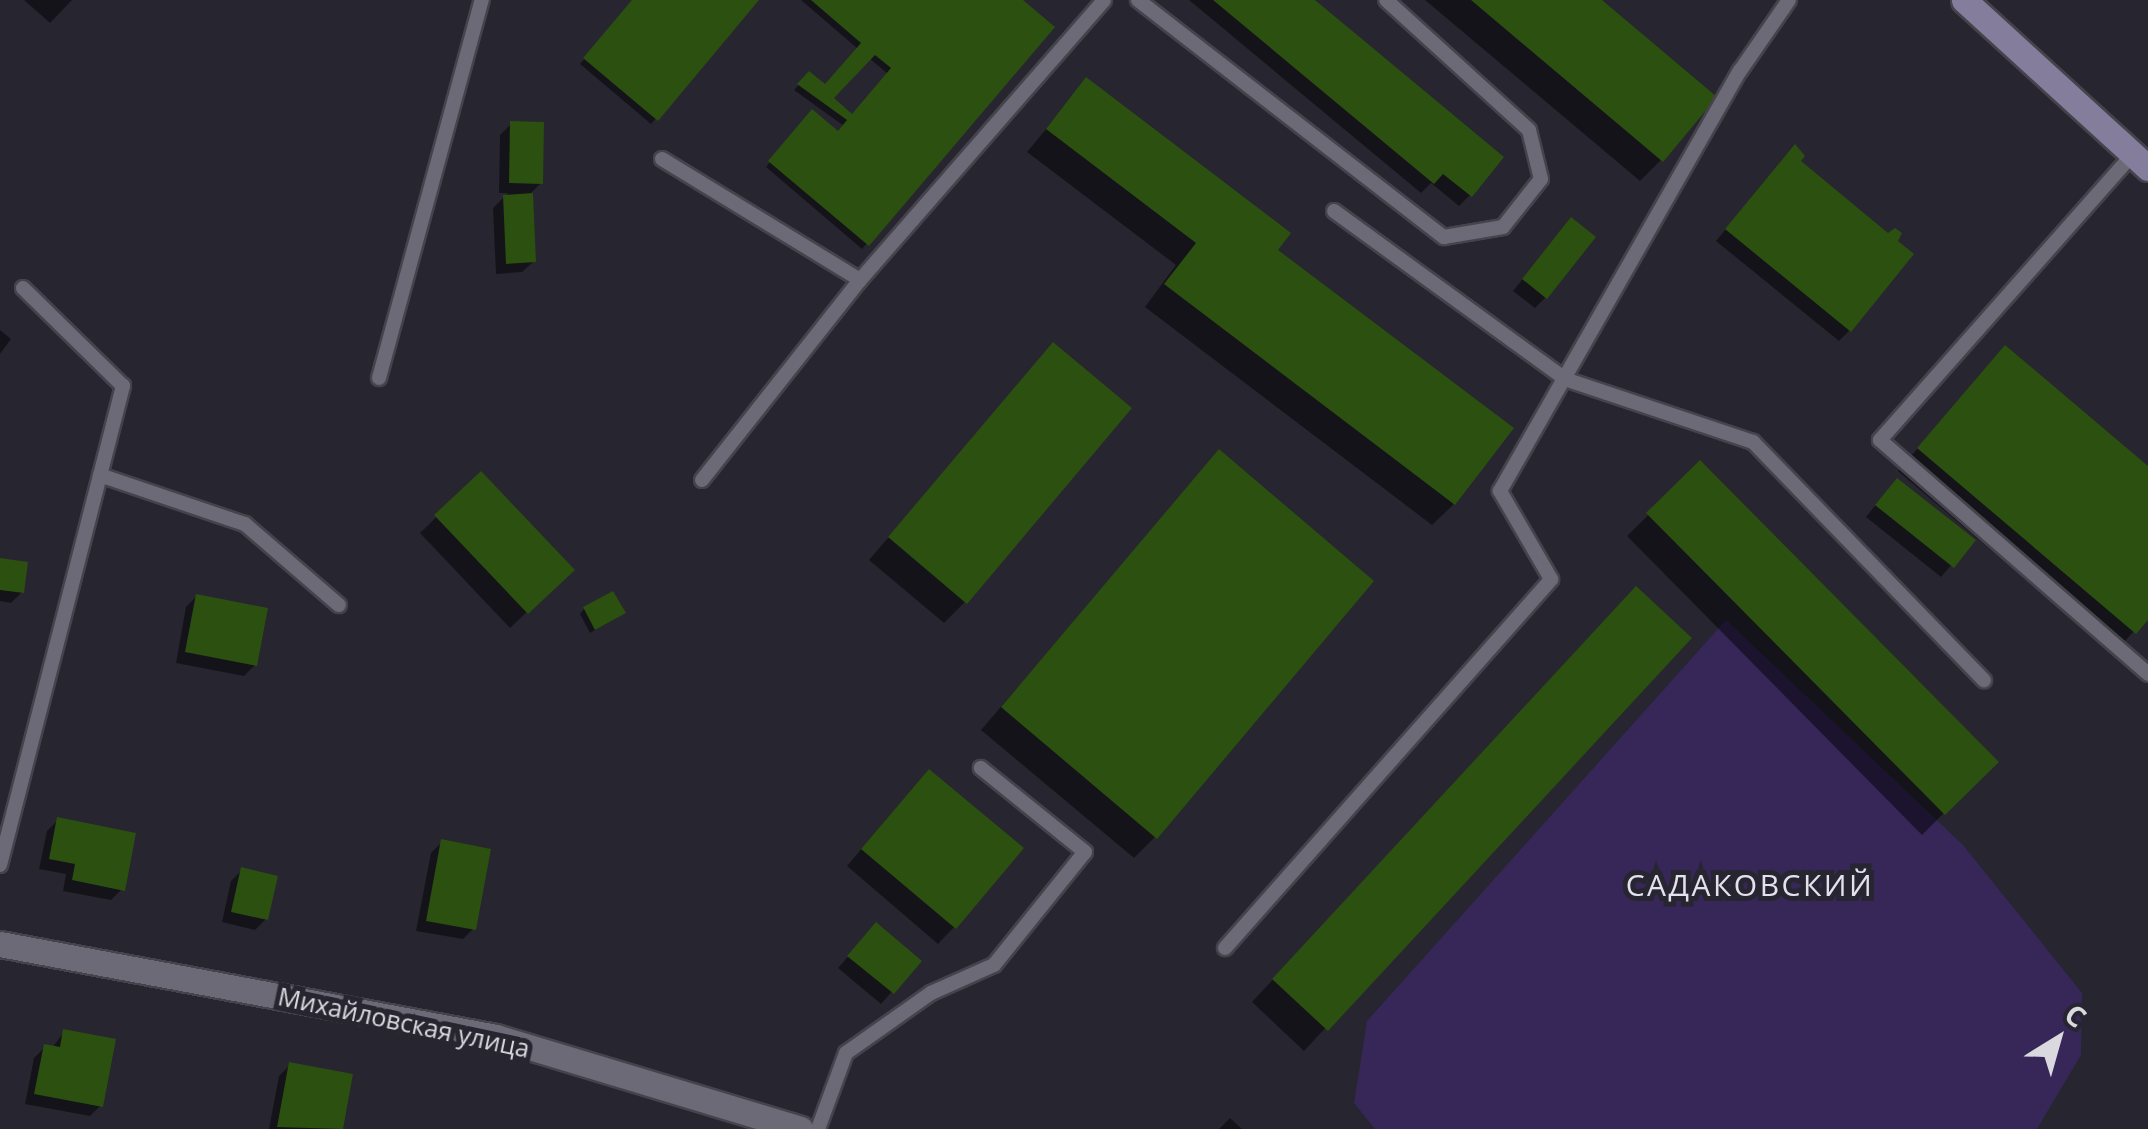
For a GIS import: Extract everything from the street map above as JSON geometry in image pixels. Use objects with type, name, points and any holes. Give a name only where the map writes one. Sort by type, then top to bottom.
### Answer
[{"type":"main road","points":[[1964,0],[2140,161]]},
{"type":"street","name":"Михайловская улица","points":[[0,944],[496,1037],[800,1129]]},
{"type":"lane","points":[[379,378],[482,0]]},
{"type":"lane","points":[[702,480],[860,280],[1104,0]]},
{"type":"lane","points":[[1138,0],[1444,237],[1503,227],[1542,178],[1529,130],[1386,0]]},
{"type":"lane","points":[[1225,948],[1551,579],[1500,491],[1740,71],[1789,0]]},
{"type":"lane","points":[[662,160],[860,280]]},
{"type":"lane","points":[[2140,161],[1880,440],[2148,674]]},
{"type":"lane","points":[[1334,212],[1565,379],[1752,442],[1984,680]]},
{"type":"lane","points":[[0,864],[123,386],[23,288]]},
{"type":"lane","points":[[100,475],[246,524],[339,605]]},
{"type":"lane","points":[[818,1129],[846,1052],[931,992],[994,965],[1085,852],[981,768]]},
{"type":"shaded area","points":[[1726,620],[1963,845],[2082,993],[2081,1055],[2037,1129],[1375,1129],[1354,1103],[1367,1021]]},
{"type":"building","points":[[632,0],[759,0],[658,121],[583,58]]},
{"type":"building","points":[[811,0],[1023,0],[1055,27],[869,246],[768,161],[812,109],[838,131],[847,120],[797,84],[809,71],[825,84],[861,43]],"holes":[[[875,55],[891,68],[852,114],[834,98]]]},
{"type":"building","points":[[1213,0],[1315,0],[1504,157],[1472,197],[1443,174],[1434,184]]},
{"type":"building","points":[[1471,0],[1602,0],[1717,97],[1663,162]]},
{"type":"building","points":[[1086,77],[1291,233],[1278,250],[1514,428],[1455,505],[1164,284],[1196,243],[1046,129]]},
{"type":"building","points":[[510,121],[544,122],[543,184],[509,183]]},
{"type":"building","points":[[1795,144],[1805,156],[1801,161],[1888,233],[1895,228],[1902,233],[1898,241],[1914,254],[1851,332],[1725,229]]},
{"type":"building","points":[[533,193],[536,262],[506,264],[503,195]]},
{"type":"building","points":[[1571,217],[1596,237],[1547,299],[1522,279]]},
{"type":"building","points":[[1053,342],[1132,408],[967,604],[888,537]]},
{"type":"building","points":[[2005,345],[2148,466],[2148,620],[2136,634],[1917,448]]},
{"type":"building","points":[[1219,449],[1374,581],[1157,839],[1001,707]]},
{"type":"building","points":[[1700,460],[1999,762],[1945,815],[1646,513]]},
{"type":"building","points":[[481,471],[575,570],[528,614],[434,515]]},
{"type":"building","points":[[1897,478],[1976,540],[1954,568],[1875,505]]},
{"type":"building","points":[[0,558],[28,562],[24,593],[0,590]]},
{"type":"building","points":[[1636,586],[1692,638],[1328,1031],[1272,979]]},
{"type":"building","points":[[613,591],[626,613],[595,630],[583,607]]},
{"type":"building","points":[[196,594],[268,608],[257,666],[185,652]]},
{"type":"building","points":[[929,769],[1024,848],[956,929],[861,849]]},
{"type":"building","points":[[57,817],[136,833],[125,891],[72,880],[75,864],[49,859]]},
{"type":"building","points":[[441,839],[491,849],[476,930],[426,921]]},
{"type":"building","points":[[241,867],[278,876],[268,920],[231,912]]},
{"type":"building","points":[[876,922],[922,961],[894,994],[847,956]]},
{"type":"building","points":[[63,1029],[116,1039],[103,1107],[34,1094],[44,1044],[60,1047]]},
{"type":"building","points":[[289,1062],[353,1074],[343,1129],[277,1127]]},
{"type":"district","name":"САДАКОВСКИЙ","points":[[1750,885]]}]
